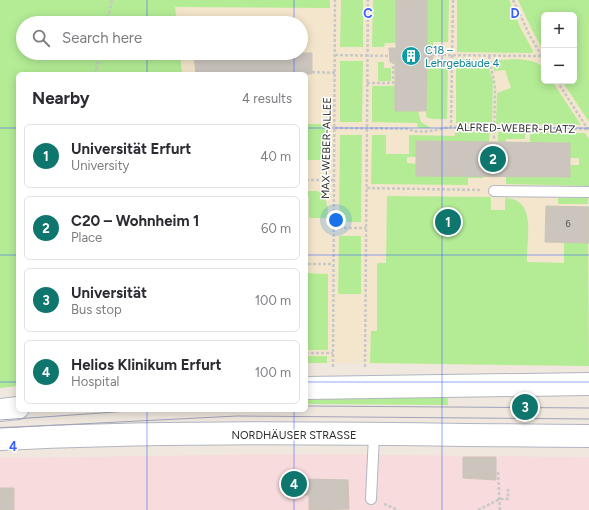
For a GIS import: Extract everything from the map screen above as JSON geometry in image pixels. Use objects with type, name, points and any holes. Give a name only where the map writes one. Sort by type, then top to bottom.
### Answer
[{"type":"main road","points":[[308,388],[589,384]]},
{"type":"main road","points":[[0,410],[16,408]]},
{"type":"main road","name":"NORDHÄUSER STRASSE","points":[[0,439],[75,436],[589,436]]},
{"type":"lane","points":[[494,191],[589,192]]},
{"type":"lane","points":[[371,499],[374,435]]},
{"type":"path","points":[[109,16],[112,0]]},
{"type":"path","name":"MAX-WEBER-ALLEE","points":[[333,367],[335,0]]},
{"type":"path","points":[[366,367],[368,0]]},
{"type":"path","name":"ALFRED-WEBER-PLATZ","points":[[453,0],[451,127],[589,129]]},
{"type":"path","points":[[514,0],[530,36],[541,54]]},
{"type":"path","points":[[335,55],[390,56]]},
{"type":"path","points":[[432,55],[541,56]]},
{"type":"path","points":[[489,56],[495,87],[494,140]]},
{"type":"path","points":[[95,72],[98,60]]},
{"type":"path","points":[[368,83],[393,83],[393,62]]},
{"type":"path","points":[[312,72],[335,73]]},
{"type":"path","points":[[559,84],[589,129]]},
{"type":"path","points":[[334,128],[408,128],[413,131],[435,131],[451,127]]},
{"type":"path","points":[[308,180],[334,180]]},
{"type":"path","points":[[367,188],[494,191]]},
{"type":"path","points":[[334,228],[366,228]]},
{"type":"path","points":[[308,264],[333,264]]},
{"type":"path","points":[[308,353],[333,353]]},
{"type":"path","points":[[498,472],[500,510]]},
{"type":"path","points":[[478,510],[500,499],[508,499],[508,489]]},
{"type":"shaded area","points":[[0,0],[589,0],[589,366],[308,363],[308,72],[16,72],[16,386],[0,388]]},
{"type":"shaded area","points":[[300,454],[589,457],[589,510],[0,510],[0,458]]},
{"type":"green space","points":[[0,0],[330,0],[330,8],[175,7],[176,16],[16,16],[16,60],[181,60],[182,72],[16,72],[16,386],[0,388]]},
{"type":"green space","points":[[341,0],[363,0],[363,47],[340,47]]},
{"type":"green space","points":[[373,0],[396,0],[396,43],[385,43],[384,47],[372,47]]},
{"type":"green space","points":[[427,0],[449,0],[448,42],[433,42],[433,48],[427,48]]},
{"type":"green space","points":[[457,0],[509,0],[521,29],[533,51],[532,53],[457,52]]},
{"type":"green space","points":[[518,0],[589,0],[589,122],[564,84],[577,84],[577,12],[541,12],[541,46]]},
{"type":"green space","points":[[456,59],[487,60],[493,82],[492,125],[456,123]]},
{"type":"green space","points":[[493,60],[527,60],[539,64],[541,66],[541,84],[554,84],[581,125],[496,124],[497,93],[511,88],[505,70],[494,71]]},
{"type":"green space","points":[[340,61],[363,61],[362,122],[340,122]]},
{"type":"green space","points":[[378,62],[384,62],[384,68],[391,68],[391,81],[378,81]]},
{"type":"green space","points":[[427,65],[448,65],[447,119],[432,119],[426,117]]},
{"type":"green space","points":[[372,86],[395,86],[395,110],[418,111],[421,122],[431,128],[418,128],[417,123],[372,122]]},
{"type":"green space","points":[[308,124],[329,124],[325,160],[308,160]]},
{"type":"green space","points":[[455,132],[490,132],[489,142],[416,141],[416,157],[407,157],[407,163],[416,164],[416,176],[483,176],[483,178],[468,178],[468,185],[371,184],[372,135],[386,135],[386,154],[409,154],[409,135],[455,136]]},
{"type":"green space","points":[[498,132],[525,132],[525,139],[506,139],[506,142],[498,142]]},
{"type":"green space","points":[[530,132],[585,133],[589,139],[589,186],[506,184],[506,177],[570,177],[570,165],[579,165],[579,158],[570,158],[570,143],[530,142]]},
{"type":"green space","points":[[340,135],[362,135],[361,222],[339,222]]},
{"type":"green space","points":[[308,191],[317,191],[324,194],[328,209],[327,218],[309,218]]},
{"type":"green space","points":[[387,196],[491,197],[491,210],[505,210],[505,198],[515,200],[522,205],[528,222],[527,262],[564,263],[564,243],[588,243],[589,366],[370,363],[371,331],[377,331],[377,263],[386,263]]},
{"type":"green space","points":[[558,198],[588,198],[588,204],[558,204]]},
{"type":"green space","points":[[339,236],[361,236],[361,294],[338,294]]},
{"type":"green space","points":[[308,273],[328,274],[328,350],[308,350]]},
{"type":"green space","points":[[308,356],[327,356],[327,363],[308,363]]},
{"type":"green space","points":[[447,393],[448,405],[308,404],[308,395]]},
{"type":"building","name":"C18 – Lehrgebäude 4","points":[[396,0],[427,0],[427,48],[433,48],[433,55],[432,65],[427,65],[426,111],[395,111],[395,62],[390,62],[389,48],[396,48]]},
{"type":"building","points":[[308,53],[312,53],[312,74],[308,74],[308,72],[196,72],[195,60],[308,60]]},
{"type":"building","points":[[416,141],[570,143],[570,177],[416,176]]},
{"type":"building","points":[[546,206],[589,207],[589,243],[545,242]]},
{"type":"building","points":[[463,457],[496,457],[496,480],[463,478]]},
{"type":"building","points":[[305,479],[348,480],[349,509],[309,510],[309,495],[304,495]]},
{"type":"building","points":[[0,488],[14,488],[14,510],[0,510]]},
{"type":"tram line","points":[[308,406],[589,408]]},
{"type":"tram line","points":[[0,420],[115,412]]},
{"type":"tram line","points":[[0,428],[237,416],[589,419]]},
{"type":"place","name":"C18 – Lehrgebäude 4","points":[[411,56]]},
{"type":"place","name":"C20 – Wohnheim 1","points":[[493,159]]},
{"type":"place","name":"Universität Erfurt","points":[[448,222]]},
{"type":"place","name":"Universität","points":[[525,407]]},
{"type":"place","name":"Helios Klinikum Erfurt","points":[[294,484]]}]
